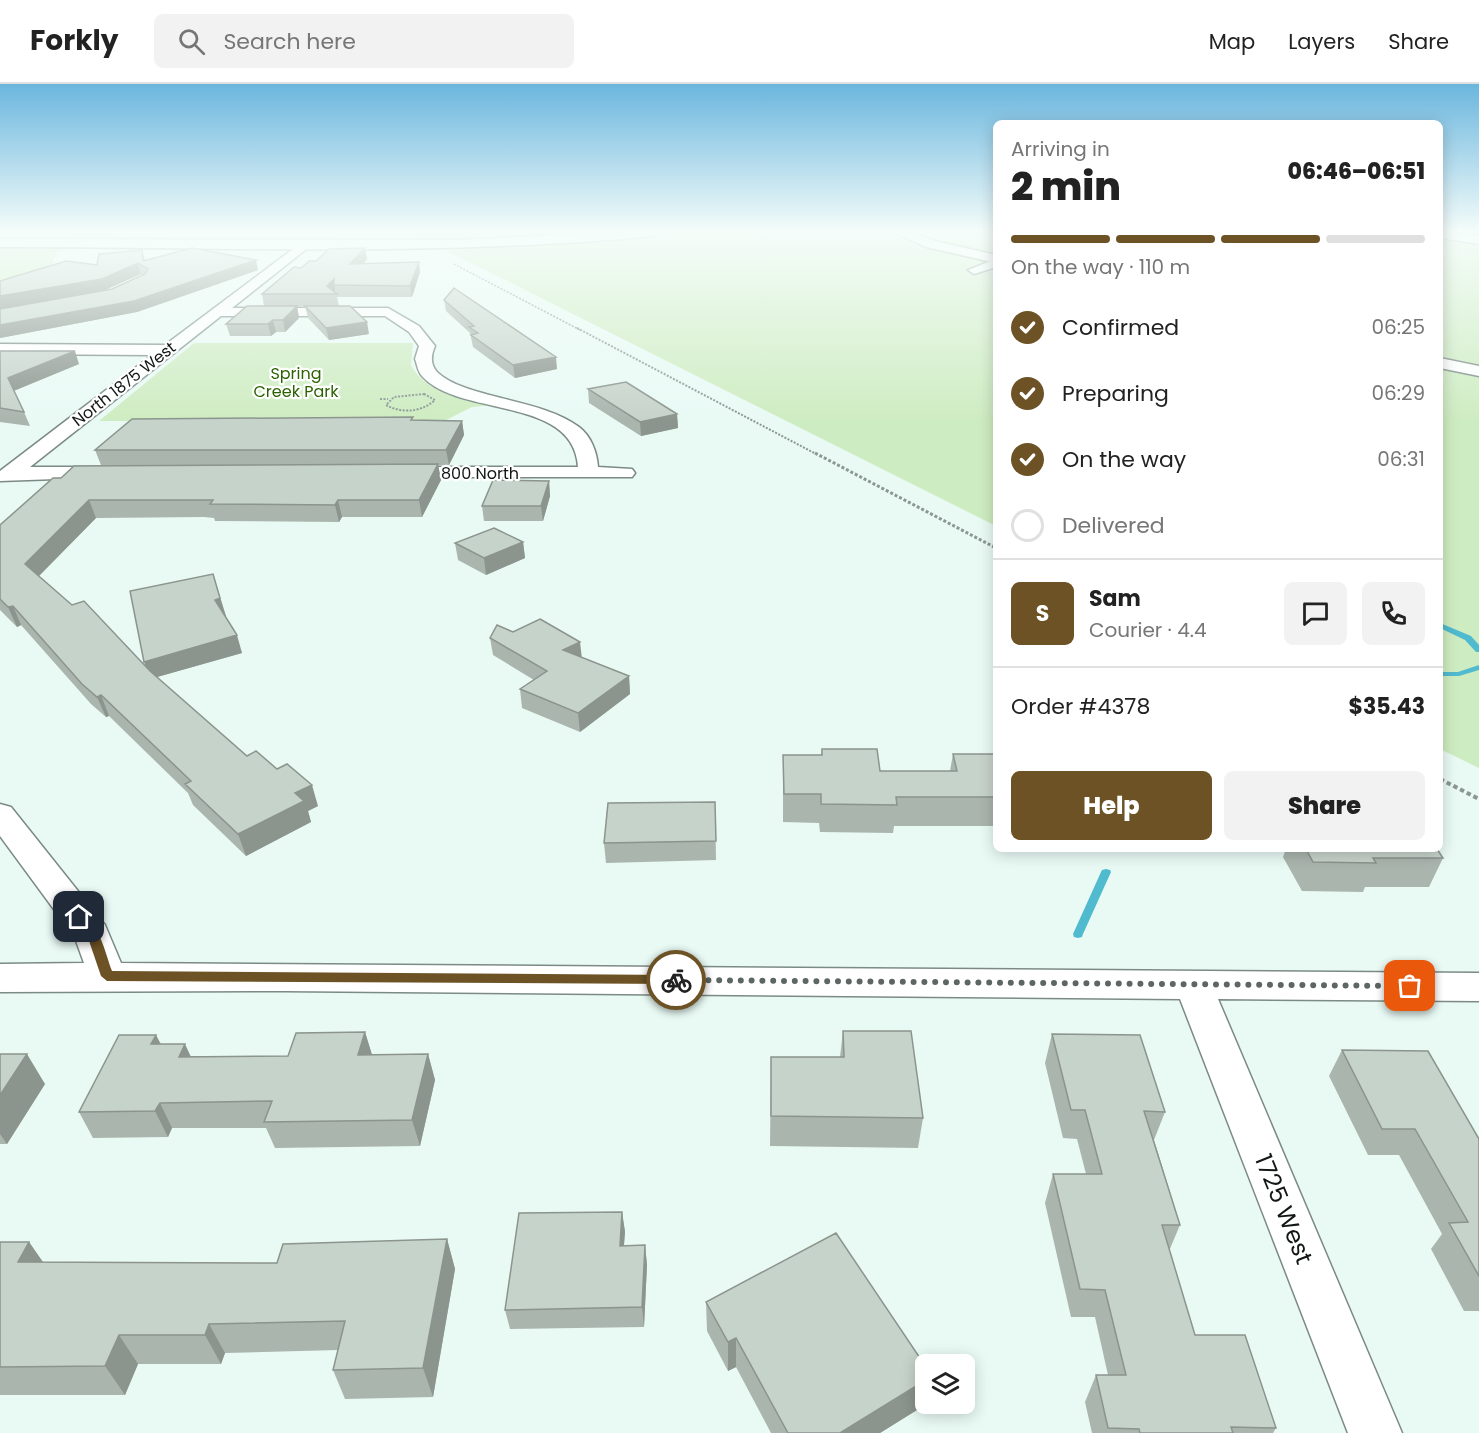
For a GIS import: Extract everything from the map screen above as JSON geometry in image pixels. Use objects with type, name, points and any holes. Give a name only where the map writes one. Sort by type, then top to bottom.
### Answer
[{"type":"main road","points":[[1443,353],[1479,360]]},
{"type":"main road","points":[[1443,364],[1479,371]]},
{"type":"street","name":"North 1875 West","points":[[5,477],[239,295]]},
{"type":"street","points":[[217,312],[388,312],[422,337],[427,346],[422,361],[426,371],[435,380],[453,388],[538,412],[560,422],[575,433],[586,448],[590,472]]},
{"type":"street","points":[[0,349],[168,350]]},
{"type":"street","points":[[5,477],[129,472]]},
{"type":"street","name":"800 North","points":[[377,472],[626,472]]},
{"type":"street","points":[[0,814],[92,934],[107,976]]},
{"type":"street","points":[[0,978],[107,976],[1479,987]]},
{"type":"street","name":"1725 West","points":[[1193,984],[1375,1433]]},
{"type":"path","points":[[513,295],[993,546]]},
{"type":"path","points":[[380,399],[417,393],[430,395],[435,400],[430,405],[408,410],[388,407],[386,402],[389,399]]},
{"type":"path","points":[[1443,781],[1479,799]]},
{"type":"green space","points":[[535,295],[993,295],[993,524]]},
{"type":"green space","points":[[1443,295],[1479,295],[1479,768],[1443,750]]},
{"type":"green space","name":"Spring Creek Park","points":[[194,343],[413,343],[411,365],[426,382],[436,389],[458,397],[493,405],[472,407],[444,421],[99,421]]},
{"type":"building","points":[[79,295],[152,295],[134,301],[0,325],[0,309]]},
{"type":"building","points":[[448,295],[464,295],[556,357],[513,365],[471,335],[478,333],[469,327],[474,326],[444,300]]},
{"type":"building","points":[[247,306],[297,306],[283,320],[273,320],[268,324],[226,324]]},
{"type":"building","points":[[305,306],[350,306],[367,322],[326,328]]},
{"type":"building","points":[[0,351],[75,351],[8,378],[24,412],[0,408]]},
{"type":"building","points":[[626,382],[677,414],[640,422],[588,389]]},
{"type":"building","points":[[413,417],[411,420],[462,421],[446,450],[95,450],[132,419]]},
{"type":"building","points":[[438,464],[419,500],[338,500],[335,505],[210,504],[213,500],[89,500],[25,564],[72,605],[84,601],[150,671],[247,756],[256,751],[277,769],[287,764],[312,785],[295,793],[304,801],[238,834],[185,784],[191,781],[101,695],[97,697],[82,684],[13,606],[8,607],[0,599],[0,525],[53,478],[61,478],[74,466]]},
{"type":"building","points":[[493,480],[549,481],[541,506],[482,506]]},
{"type":"building","points":[[494,528],[523,542],[484,558],[455,543]]},
{"type":"building","points":[[213,574],[220,598],[215,600],[237,635],[144,662],[130,591]]},
{"type":"building","points":[[540,619],[580,642],[563,650],[629,676],[578,713],[520,689],[547,671],[490,638],[497,625],[513,632]]},
{"type":"building","points":[[822,749],[877,749],[880,771],[957,771],[953,754],[993,754],[993,797],[896,797],[897,805],[821,804],[821,794],[784,794],[783,755],[822,755]]},
{"type":"building","points":[[715,802],[716,841],[604,843],[608,803]]},
{"type":"building","points":[[1308,852],[1439,852],[1443,858],[1373,858],[1376,863],[1313,862]]},
{"type":"building","points":[[843,1031],[911,1031],[923,1118],[771,1116],[771,1057],[844,1057]]},
{"type":"building","points":[[365,1032],[358,1055],[428,1054],[412,1120],[264,1122],[272,1101],[160,1103],[155,1111],[79,1112],[119,1035],[156,1035],[151,1044],[185,1044],[179,1057],[288,1056],[296,1033]]},
{"type":"building","points":[[1052,1034],[1140,1035],[1165,1112],[1144,1111],[1180,1225],[1162,1225],[1195,1335],[1245,1335],[1276,1428],[1231,1427],[1233,1433],[1140,1433],[1139,1429],[1108,1428],[1096,1375],[1126,1375],[1105,1290],[1080,1289],[1053,1174],[1102,1174],[1085,1110],[1071,1110]]},
{"type":"building","points":[[1342,1050],[1428,1051],[1479,1139],[1479,1276],[1449,1223],[1468,1222],[1415,1129],[1382,1129]]},
{"type":"building","points":[[0,1054],[27,1054],[0,1095]]},
{"type":"building","points":[[622,1212],[620,1246],[645,1245],[642,1307],[505,1310],[519,1213]]},
{"type":"building","points":[[836,1233],[917,1354],[915,1354],[915,1387],[840,1433],[788,1433],[736,1338],[728,1342],[706,1302]]},
{"type":"building","points":[[447,1239],[423,1368],[333,1370],[345,1321],[209,1324],[205,1335],[119,1335],[105,1366],[0,1367],[0,1242],[29,1242],[18,1262],[277,1263],[283,1244]]},
{"type":"waterway","points":[[1443,626],[1468,638],[1479,650]]},
{"type":"waterway","points":[[1443,674],[1459,674],[1479,667]]},
{"type":"waterway","points":[[1078,934],[1106,872]]},
{"type":"way so far","points":[[676,980],[1410,986]]},
{"type":"route","points":[[79,917],[92,934],[107,976],[676,980]]}]
